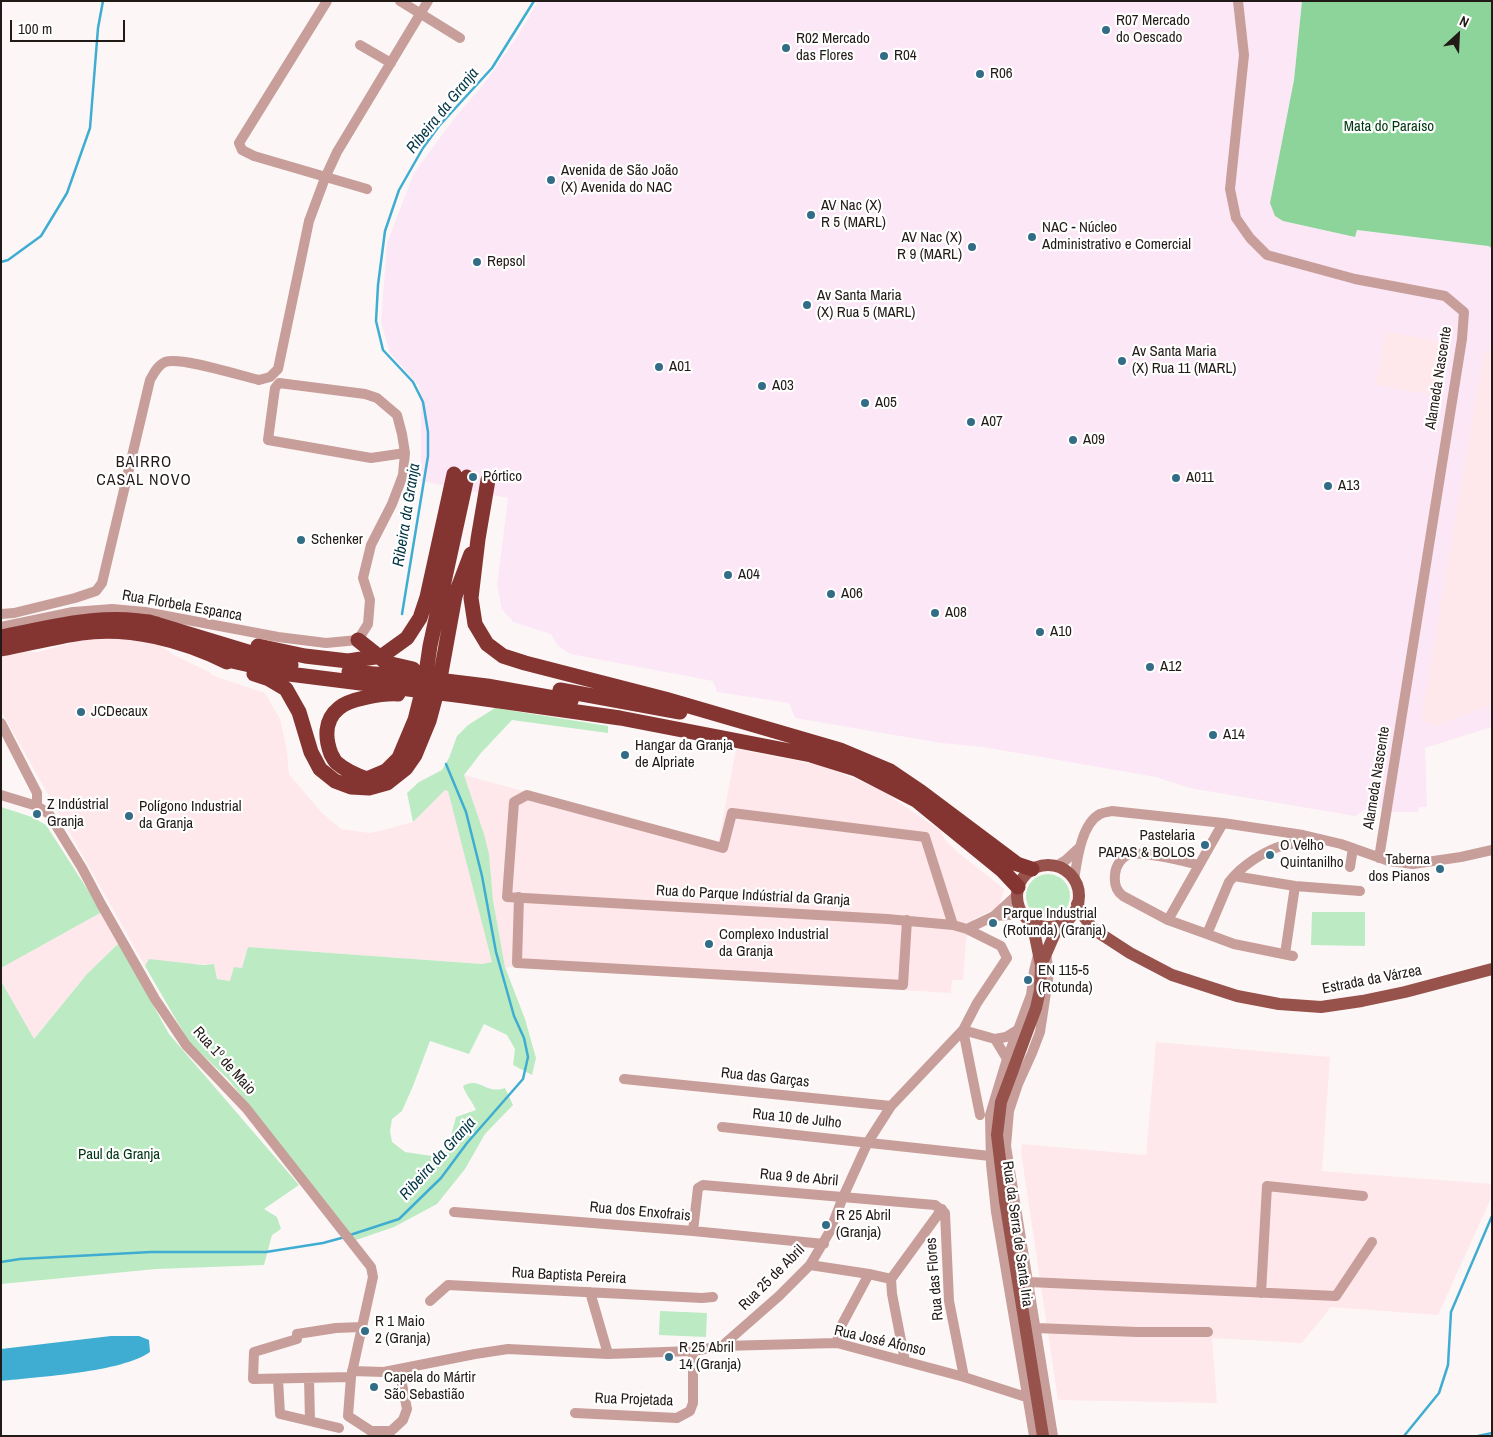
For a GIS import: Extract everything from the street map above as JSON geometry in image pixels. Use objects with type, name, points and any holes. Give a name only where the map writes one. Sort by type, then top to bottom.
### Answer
[{"type":"highway","points":[[1,637],[82,621],[124,619],[149,622],[305,656],[348,661],[382,656],[407,638],[420,618],[461,475],[438,648],[439,684],[422,720],[399,758],[386,771],[368,778],[348,772],[335,762],[327,742],[326,729],[338,708],[348,702],[394,693],[464,696]]},
{"type":"highway","points":[[488,480],[471,598],[476,624],[487,644],[503,656],[665,698],[840,750],[890,770],[1017,864],[1032,869]]},
{"type":"highway","points":[[438,648],[467,562],[478,539]]},
{"type":"highway","points":[[149,622],[293,666],[487,686],[793,742],[837,753],[882,772],[921,792]]},
{"type":"highway","points":[[1,649],[82,633],[123,632],[169,639],[219,658],[247,672],[269,679],[286,689],[299,712],[310,752],[320,769],[335,781],[351,787],[369,788],[387,783],[406,768],[415,754],[422,720]]},
{"type":"highway","points":[[358,640],[387,663],[411,669],[475,675],[640,704],[779,732]]},
{"type":"highway","points":[[219,658],[289,674],[620,718],[811,755],[856,769],[916,800],[1003,871],[1017,891]]},
{"type":"main road","points":[[1026,917],[1038,925],[1048,926],[1061,923],[1070,917],[1078,904],[1074,880],[1070,874],[1056,866],[1048,865],[1032,869],[1026,874],[1017,891],[1018,905],[1035,936],[1042,957],[1040,990],[1036,1008],[1000,1102],[997,1135],[1005,1200],[1043,1436]]},
{"type":"main road","name":"Estrada da Várzea","points":[[1078,904],[1084,918],[1093,929],[1130,953],[1172,975],[1237,996],[1279,1004],[1321,1007],[1362,1001],[1405,992],[1492,969]]},
{"type":"main road","points":[[1042,957],[1061,923]]},
{"type":"main road","name":"Estrada da Várzea","points":[[1061,923],[1093,929]]},
{"type":"street","points":[[327,1],[239,144],[242,150],[254,156],[367,189]]},
{"type":"street","points":[[400,1],[460,38]]},
{"type":"street","points":[[1,614],[14,613],[75,598],[96,591],[102,583],[150,380],[156,369],[166,362],[182,361],[259,380],[270,377],[278,369],[309,221],[325,178],[337,152],[428,1]]},
{"type":"street","name":"Alameda Nascente","points":[[1238,1],[1244,55],[1230,189],[1236,218],[1250,238],[1268,255],[1355,279],[1445,296],[1464,312],[1462,338],[1379,858]]},
{"type":"street","points":[[360,45],[391,63]]},
{"type":"street","points":[[358,640],[368,624],[370,600],[363,578],[371,545],[392,504],[403,475],[405,452],[397,415],[377,398],[365,394],[279,383],[275,388],[268,440],[371,458],[405,452]]},
{"type":"street","name":"Rua Florbela Espanca","points":[[1,627],[73,612],[112,609],[145,612],[278,637],[326,643],[358,640]]},
{"type":"street","points":[[1,723],[38,793],[37,806]]},
{"type":"street","name":"Rua 1º de Maio","points":[[1,795],[37,806],[49,814],[82,868],[155,999],[186,1045],[246,1108],[371,1268],[373,1277],[352,1374]]},
{"type":"street","name":"Rua do Parque Indústrial da Granja","points":[[953,925],[925,837],[732,813],[723,848],[527,795],[514,802],[507,897],[907,920],[966,928]]},
{"type":"street","points":[[1074,880],[1080,846],[1088,826],[1100,814],[1112,811],[1223,823],[1321,839],[1379,858],[1413,864],[1492,850]]},
{"type":"street","points":[[1168,920],[1223,823]]},
{"type":"street","points":[[1207,934],[1229,882],[1234,876],[1258,857],[1283,846],[1321,839]]},
{"type":"street","points":[[1056,866],[1066,860],[1080,846]]},
{"type":"street","points":[[1350,868],[1353,848]]},
{"type":"street","points":[[1198,865],[1176,859],[1134,854],[1126,856],[1120,861],[1114,878],[1118,891],[1123,896],[1168,920],[1234,944],[1289,955],[1295,886]]},
{"type":"street","points":[[1234,876],[1295,886],[1360,891]]},
{"type":"street","points":[[966,928],[994,916],[1017,891]]},
{"type":"street","points":[[519,897],[517,963],[527,964],[902,985],[907,920]]},
{"type":"street","points":[[994,916],[1026,917]]},
{"type":"street","name":"Rua 25 de Abril","points":[[722,1346],[779,1296],[810,1265],[824,1244],[868,1142],[891,1106],[963,1030],[977,1003],[1007,958],[1001,946],[966,928]]},
{"type":"street","name":"Rua da Serra de Santa Iria","points":[[1034,1436],[996,1212],[990,1156],[990,1115],[1007,1058],[1030,995],[1034,972],[1042,957]]},
{"type":"street","name":"Rua da Serra de Santa Iria","points":[[1042,957],[1049,973],[1040,1032],[1018,1084],[1010,1111],[1006,1146],[1053,1436]]},
{"type":"street","points":[[980,1115],[963,1030],[995,1040],[1006,1037],[1019,1029]]},
{"type":"street","points":[[995,1040],[1007,1058]]},
{"type":"street","name":"Rua das Garças","points":[[624,1079],[891,1106]]},
{"type":"street","name":"Rua 10 de Julho","points":[[722,1126],[990,1156]]},
{"type":"street","name":"Rua 9 de Abril","points":[[693,1231],[698,1188],[704,1185],[936,1205],[942,1209]]},
{"type":"street","points":[[1260,1294],[1267,1186],[1363,1196]]},
{"type":"street","points":[[905,1361],[892,1294],[891,1279],[942,1209]]},
{"type":"street","name":"Rua das Flores","points":[[942,1209],[945,1213],[950,1301],[964,1377]]},
{"type":"street","name":"Rua dos Enxofrais","points":[[454,1212],[693,1231],[824,1244]]},
{"type":"street","points":[[1029,1282],[1336,1296],[1372,1242]]},
{"type":"street","points":[[810,1265],[891,1279]]},
{"type":"street","points":[[837,1343],[839,1330],[869,1274]]},
{"type":"street","name":"Rua Baptista Pereira","points":[[430,1301],[448,1286],[713,1297]]},
{"type":"street","points":[[590,1292],[608,1354]]},
{"type":"street","points":[[362,1327],[336,1328],[297,1334],[297,1339],[254,1352],[253,1379],[309,1378],[384,1372],[466,1355],[508,1349],[608,1354],[693,1351],[722,1346]]},
{"type":"street","points":[[1036,1328],[1137,1332],[1208,1332]]},
{"type":"street","name":"Rua José Afonso","points":[[722,1346],[837,1343],[964,1377],[1026,1397]]},
{"type":"street","name":"Rua Projetada","points":[[575,1413],[677,1418],[690,1412],[693,1403],[693,1351]]},
{"type":"street","points":[[348,1416],[371,1431],[391,1431],[403,1420],[407,1409],[399,1369]]},
{"type":"street","points":[[278,1379],[280,1414],[310,1421],[336,1432],[348,1416],[352,1374]]},
{"type":"street","points":[[309,1378],[310,1421]]},
{"type":"shaded area","points":[[538,1],[1302,1],[1283,221],[1355,237],[1356,230],[1492,248],[1492,727],[1425,748],[1427,807],[1419,807],[1418,812],[1392,812],[1374,804],[1355,816],[1189,788],[1156,777],[983,747],[941,743],[795,718],[789,703],[717,692],[713,681],[570,654],[557,645],[551,634],[513,622],[502,609],[497,586],[508,498],[421,481],[421,409],[419,386],[390,353],[381,323],[387,243],[414,173],[453,120],[487,80],[519,34]]},
{"type":"shaded area","points":[[1385,331],[1440,341],[1447,345],[1449,353],[1443,386],[1440,391],[1432,395],[1376,385]]},
{"type":"shaded area","points":[[1484,350],[1492,352],[1492,704],[1435,727],[1421,719]]},
{"type":"shaded area","points":[[107,637],[133,638],[158,644],[176,656],[211,673],[211,675],[265,693],[280,719],[287,751],[289,774],[321,812],[341,829],[370,833],[413,822],[445,790],[448,790],[493,962],[482,964],[248,947],[242,969],[230,981],[217,979],[214,964],[145,966],[1,711],[1,655],[39,652],[78,641]]},
{"type":"shaded area","points":[[736,749],[824,766],[881,790],[941,831],[945,840],[960,854],[1004,889],[999,907],[974,919],[966,940],[963,980],[952,980],[951,993],[505,967],[493,900],[489,854],[464,775],[718,844]]},
{"type":"shaded area","points":[[102,912],[119,943],[87,974],[33,1040],[1,981],[1,968]]},
{"type":"shaded area","points":[[1156,1042],[1330,1057],[1322,1171],[1492,1184],[1492,1196],[1438,1315],[1331,1307],[1302,1343],[1212,1338],[1217,1403],[1058,1400],[1021,1152],[1022,1144],[1146,1155]]},
{"type":"green space","name":"Mata do Paraíso","points":[[1302,1],[1492,1],[1492,248],[1357,230],[1355,237],[1283,221],[1275,216],[1270,203],[1294,80]]},
{"type":"green space","points":[[495,708],[608,726],[608,733],[512,720],[481,753],[464,775],[489,854],[493,900],[505,967],[525,1019],[536,1058],[532,1075],[513,1065],[515,1049],[507,1035],[484,1024],[469,1054],[430,1041],[402,1111],[392,1119],[390,1131],[392,1142],[405,1152],[445,1158],[456,1117],[476,1110],[463,1086],[469,1084],[474,1083],[498,1090],[505,1088],[513,1105],[485,1134],[465,1169],[437,1204],[394,1227],[356,1240],[227,1078],[189,1042],[145,966],[149,959],[203,965],[214,964],[217,979],[230,981],[234,967],[242,968],[248,947],[482,964],[492,962],[448,791],[445,790],[413,822],[407,793],[419,782],[442,770],[449,758],[457,736],[468,725]]},
{"type":"green space","points":[[1,807],[32,817],[46,825],[102,912],[1,968]]},
{"type":"green space","points":[[1044,874],[1052,874],[1064,880],[1070,896],[1064,912],[1052,918],[1044,918],[1032,912],[1026,900],[1026,892],[1032,880]]},
{"type":"green space","points":[[1312,912],[1365,912],[1365,946],[1311,945]]},
{"type":"green space","name":"Paul da Granja","points":[[119,943],[169,1034],[299,1185],[264,1209],[277,1217],[281,1229],[272,1235],[264,1265],[156,1269],[1,1284],[1,981],[34,1039],[87,974]]},
{"type":"green space","points":[[660,1311],[707,1313],[706,1337],[659,1335]]},
{"type":"water","points":[[111,1336],[139,1336],[149,1340],[150,1352],[137,1359],[100,1369],[1,1381],[1,1349]]},
{"type":"waterway","points":[[1,262],[8,260],[41,236],[67,193],[90,128],[98,28],[103,1]]},
{"type":"waterway","name":"Ribeira da Granja","points":[[402,614],[428,456],[428,432],[423,402],[413,382],[383,350],[376,321],[378,285],[385,231],[399,190],[423,148],[439,126],[492,68],[534,1]]},
{"type":"waterway","name":"Ribeira da Granja","points":[[350,1235],[399,1219],[441,1178],[467,1143],[523,1079],[528,1057],[524,1038],[514,1016],[496,952],[482,876],[466,812],[446,764]]},
{"type":"waterway","points":[[1404,1436],[1439,1393],[1448,1365],[1451,1312],[1492,1216]]},
{"type":"waterway","name":"Ribeira da Granja","points":[[1,1262],[20,1259],[151,1252],[266,1252],[323,1243],[345,1237]]},
{"type":"waterway","points":[[1478,1436],[1492,1433]]},
{"type":"place","name":"R07 Mercado do Oescado","points":[[1106,30]]},
{"type":"place","name":"R02 Mercado das Flores","points":[[786,48]]},
{"type":"place","name":"R04","points":[[884,56]]},
{"type":"place","name":"R06","points":[[980,74]]},
{"type":"place","name":"Avenida de São João (X) Avenida do NAC","points":[[551,180]]},
{"type":"place","name":"AV Nac (X) R 5 (MARL)","points":[[811,215]]},
{"type":"place","name":"NAC - Núcleo Administrativo e Comercial","points":[[1032,237]]},
{"type":"place","name":"AV Nac (X) R 9 (MARL)","points":[[972,247]]},
{"type":"place","name":"Repsol","points":[[477,262]]},
{"type":"place","name":"Av Santa Maria (X) Rua 5 (MARL)","points":[[807,305]]},
{"type":"place","name":"Av Santa Maria (X) Rua 11 (MARL)","points":[[1122,361]]},
{"type":"place","name":"A01","points":[[659,367]]},
{"type":"place","name":"A03","points":[[762,386]]},
{"type":"place","name":"A05","points":[[865,403]]},
{"type":"place","name":"A07","points":[[971,422]]},
{"type":"place","name":"A09","points":[[1073,440]]},
{"type":"place","name":"Pórtico","points":[[473,477]]},
{"type":"place","name":"A011","points":[[1176,478]]},
{"type":"place","name":"A13","points":[[1328,486]]},
{"type":"place","name":"Schenker","points":[[301,540]]},
{"type":"place","name":"A04","points":[[728,575]]},
{"type":"place","name":"A06","points":[[831,594]]},
{"type":"place","name":"A08","points":[[935,613]]},
{"type":"place","name":"A10","points":[[1040,632]]},
{"type":"place","name":"A12","points":[[1150,667]]},
{"type":"place","name":"JCDecaux","points":[[81,712]]},
{"type":"place","name":"A14","points":[[1213,735]]},
{"type":"place","name":"Hangar da Granja de Alpriate","points":[[625,755]]},
{"type":"place","name":"Z Indústrial Granja","points":[[37,814]]},
{"type":"place","name":"Polígono Industrial da Granja","points":[[129,816]]},
{"type":"place","name":"Pastelaria PAPAS & BOLOS","points":[[1205,845]]},
{"type":"place","name":"O Velho Quintanilho","points":[[1270,855]]},
{"type":"place","name":"Taberna dos Pianos","points":[[1440,869]]},
{"type":"place","name":"Parque Industrial (Rotunda) (Granja)","points":[[993,923]]},
{"type":"place","name":"Complexo Industrial da Granja","points":[[709,944]]},
{"type":"place","name":"EN 115-5 (Rotunda)","points":[[1028,980]]},
{"type":"place","name":"R 25 Abril (Granja)","points":[[826,1225]]},
{"type":"place","name":"R 1 Maio 2 (Granja)","points":[[365,1331]]},
{"type":"place","name":"R 25 Abril 14 (Granja)","points":[[669,1357]]},
{"type":"place","name":"Capela do Mártir São Sebastião","points":[[374,1387]]},
{"type":"district","name":"BAIRRO CASAL NOVO","points":[[144,472]]}]
